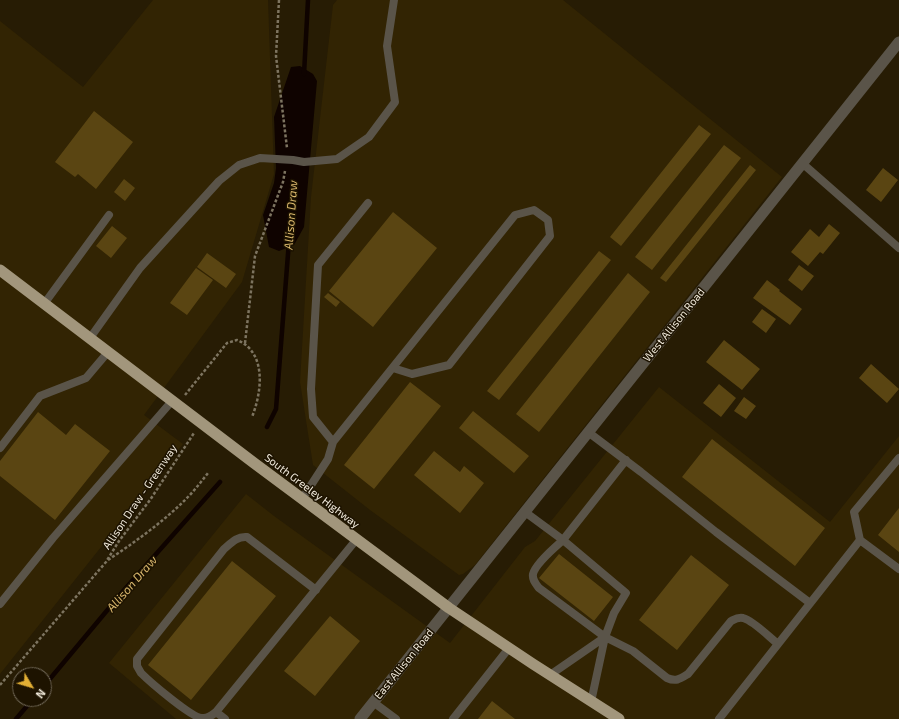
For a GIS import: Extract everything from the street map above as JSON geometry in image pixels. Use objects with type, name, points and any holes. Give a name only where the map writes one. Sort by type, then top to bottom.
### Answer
[{"type":"highway","name":"South Greeley Highway","points":[[0,270],[448,608],[619,719]]},
{"type":"street","name":"West Allison Road","points":[[448,608],[899,42]]},
{"type":"street","name":"East Allison Road","points":[[360,719],[448,608]]},
{"type":"lane","points":[[90,338],[140,268],[219,182],[239,165],[260,158],[286,159],[304,162],[337,159],[369,137],[395,102],[387,46],[394,0]]},
{"type":"lane","points":[[802,163],[899,248]]},
{"type":"lane","points":[[333,442],[313,416],[311,389],[318,266],[368,203]]},
{"type":"lane","points":[[302,499],[328,459],[333,442],[515,215],[534,210],[548,220],[550,236],[448,364],[412,374],[393,368]]},
{"type":"lane","points":[[44,304],[109,215]]},
{"type":"lane","points":[[0,448],[40,396],[86,378],[108,352]]},
{"type":"lane","points":[[0,604],[54,538],[175,403]]},
{"type":"lane","points":[[588,432],[810,603]]},
{"type":"lane","points":[[899,458],[854,512],[860,540],[899,569]]},
{"type":"lane","points":[[626,460],[563,540],[538,565],[533,574],[534,582],[539,588],[605,637],[633,651],[667,678],[674,680],[681,679],[688,674],[731,621],[736,618],[742,618],[749,621],[778,644]]},
{"type":"lane","points":[[525,512],[563,540],[626,593],[614,613],[605,637],[591,702]]},
{"type":"lane","points":[[316,590],[247,536],[242,536],[224,549],[136,659],[137,666],[141,673],[191,713],[203,719],[210,717],[216,712],[316,590],[356,540]]},
{"type":"lane","points":[[719,719],[860,540]]},
{"type":"lane","points":[[550,675],[605,637]]},
{"type":"lane","points":[[452,719],[509,648]]},
{"type":"lane","points":[[373,702],[396,719]]},
{"type":"lane","points":[[216,712],[225,719]]},
{"type":"path","points":[[245,343],[255,256],[283,182],[286,159],[287,148],[276,56],[279,0]]},
{"type":"path","points":[[175,403],[227,343],[237,340],[245,343],[255,355],[260,374],[258,398],[252,417]]},
{"type":"path","name":"Allison Draw - Greenway","points":[[0,685],[106,562],[119,540],[150,500],[200,422]]},
{"type":"path","name":"Allison Draw - Greenway","points":[[106,562],[166,517],[186,499],[208,473]]},
{"type":"shaded area","points":[[153,0],[268,0],[274,174],[242,282],[144,415],[183,444],[0,674],[0,21],[83,87]]},
{"type":"shaded area","points":[[337,0],[563,0],[782,177],[475,565],[463,574],[459,575],[370,510],[313,465],[300,382],[311,197],[333,5]]},
{"type":"shaded area","points":[[659,387],[830,522],[899,436],[899,719],[176,719],[109,663],[246,494],[274,516],[450,643],[525,547],[535,541]]},
{"type":"water","points":[[300,66],[313,74],[317,81],[304,227],[294,245],[279,251],[269,247],[263,215],[274,183],[276,168],[274,117],[291,67]]},
{"type":"building","points":[[94,111],[133,142],[96,189],[78,174],[75,177],[55,162]]},
{"type":"building","points":[[699,125],[711,134],[621,246],[610,237]]},
{"type":"building","points":[[724,145],[741,158],[652,270],[635,257]]},
{"type":"building","points":[[750,165],[756,170],[666,282],[660,278]]},
{"type":"building","points":[[883,168],[898,180],[881,202],[866,190]]},
{"type":"building","points":[[124,179],[135,188],[125,201],[114,192]]},
{"type":"building","points":[[393,212],[437,248],[373,327],[329,291]]},
{"type":"building","points":[[829,224],[840,233],[823,254],[820,252],[808,266],[791,252],[810,229],[819,237]]},
{"type":"building","points":[[112,226],[127,238],[111,258],[96,246]]},
{"type":"building","points":[[599,251],[611,260],[499,400],[487,391]]},
{"type":"building","points":[[207,253],[236,274],[226,288],[197,267]]},
{"type":"building","points":[[799,265],[814,276],[802,291],[788,280]]},
{"type":"building","points":[[196,268],[213,280],[187,315],[170,303]]},
{"type":"building","points":[[628,273],[650,292],[539,432],[516,414]]},
{"type":"building","points":[[767,280],[802,309],[790,325],[753,298]]},
{"type":"building","points":[[328,293],[340,302],[336,307],[324,297]]},
{"type":"building","points":[[762,309],[776,319],[766,333],[752,322]]},
{"type":"building","points":[[724,340],[760,369],[742,390],[706,362]]},
{"type":"building","points":[[871,364],[899,389],[887,403],[859,378]]},
{"type":"building","points":[[410,382],[441,406],[374,489],[344,465]]},
{"type":"building","points":[[719,384],[736,398],[721,417],[703,403]]},
{"type":"building","points":[[744,397],[756,406],[746,419],[734,411]]},
{"type":"building","points":[[473,411],[529,456],[514,473],[459,428]]},
{"type":"building","points":[[38,412],[66,435],[75,424],[110,451],[55,520],[0,476],[0,461]]},
{"type":"building","points":[[712,439],[825,528],[795,566],[682,477]]},
{"type":"building","points":[[434,451],[460,472],[464,466],[484,483],[460,513],[414,475]]},
{"type":"building","points":[[899,508],[899,552],[878,535]]},
{"type":"building","points":[[559,554],[613,597],[594,621],[539,578]]},
{"type":"building","points":[[691,555],[729,585],[677,650],[639,620]]},
{"type":"building","points":[[232,561],[276,596],[191,700],[148,665]]},
{"type":"building","points":[[330,616],[360,641],[315,696],[284,671]]},
{"type":"building","points":[[492,701],[515,719],[478,719]]},
{"type":"waterway","name":"Allison Draw","points":[[304,74],[308,0]]},
{"type":"waterway","name":"Allison Draw","points":[[267,427],[276,409],[289,241]]},
{"type":"waterway","name":"Allison Draw","points":[[52,676],[125,589],[220,482]]},
{"type":"waterway","name":"Allison Draw","points":[[16,719],[26,707]]}]
